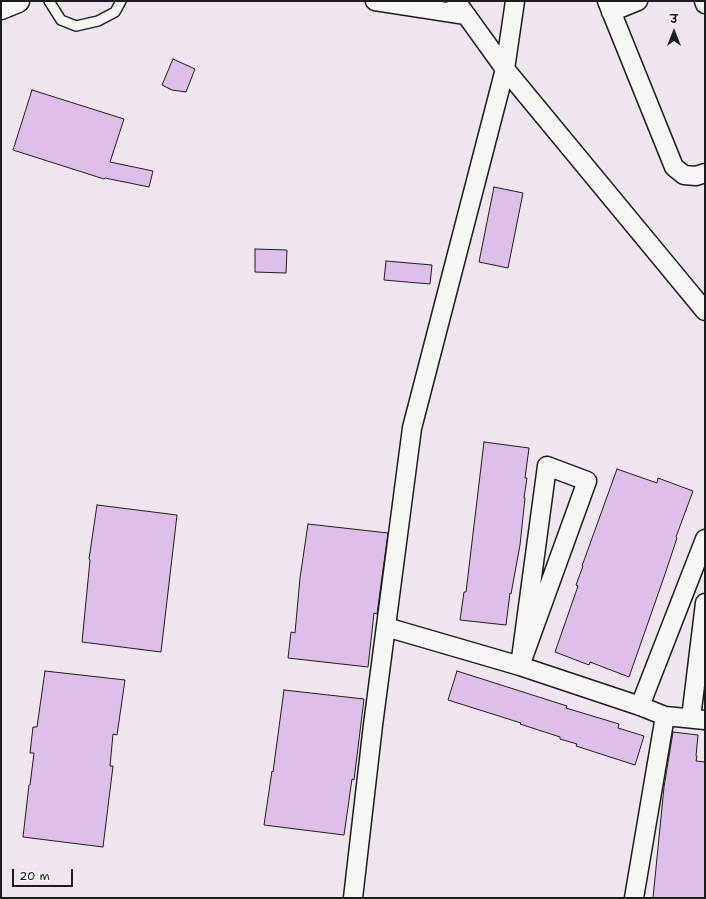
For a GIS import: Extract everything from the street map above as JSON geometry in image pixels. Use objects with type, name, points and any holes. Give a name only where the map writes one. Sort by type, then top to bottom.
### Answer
[{"type":"street","points":[[1,8],[18,1]]},
{"type":"street","points":[[375,1],[461,8],[505,69],[705,311]]},
{"type":"street","points":[[353,898],[373,725],[412,428],[505,69],[515,1]]},
{"type":"street","points":[[638,1],[609,6],[674,167],[684,176],[696,176],[705,173]]},
{"type":"street","points":[[547,466],[587,480],[520,666],[524,635],[547,466]]},
{"type":"street","points":[[640,706],[705,539]]},
{"type":"street","points":[[386,627],[520,666],[640,706],[665,716],[698,719],[705,602]]},
{"type":"street","points":[[634,898],[665,716]]},
{"type":"lane","points":[[49,1],[61,20],[76,26],[98,21],[115,12],[121,1]]},
{"type":"building","points":[[173,59],[195,69],[186,92],[172,90],[162,85]]},
{"type":"building","points":[[32,90],[124,119],[110,162],[153,171],[149,187],[104,179],[13,150]]},
{"type":"building","points":[[494,187],[523,193],[508,268],[479,262]]},
{"type":"building","points":[[255,249],[287,250],[286,273],[255,272]]},
{"type":"building","points":[[386,261],[432,265],[430,284],[384,280]]},
{"type":"building","points":[[484,442],[529,448],[525,478],[527,478],[520,545],[511,594],[510,593],[506,625],[460,620],[464,592],[466,592]]},
{"type":"building","points":[[617,469],[657,483],[658,478],[693,491],[629,677],[590,662],[589,665],[555,652],[578,586],[576,585],[582,566]]},
{"type":"building","points":[[97,505],[177,515],[161,652],[82,642],[89,559]]},
{"type":"building","points":[[308,524],[388,533],[377,614],[374,613],[368,667],[288,658],[291,632],[295,633],[300,578]]},
{"type":"building","points":[[45,671],[125,680],[117,735],[113,734],[110,766],[113,766],[103,847],[23,837],[34,753],[30,753],[33,727],[37,727]]},
{"type":"building","points":[[457,671],[567,706],[566,708],[619,724],[618,728],[644,736],[635,765],[576,746],[577,744],[520,724],[521,723],[448,700]]},
{"type":"building","points":[[284,690],[364,699],[354,780],[352,779],[344,835],[264,825]]},
{"type":"building","points":[[673,732],[698,735],[696,761],[705,762],[705,898],[653,898],[664,787]]}]
